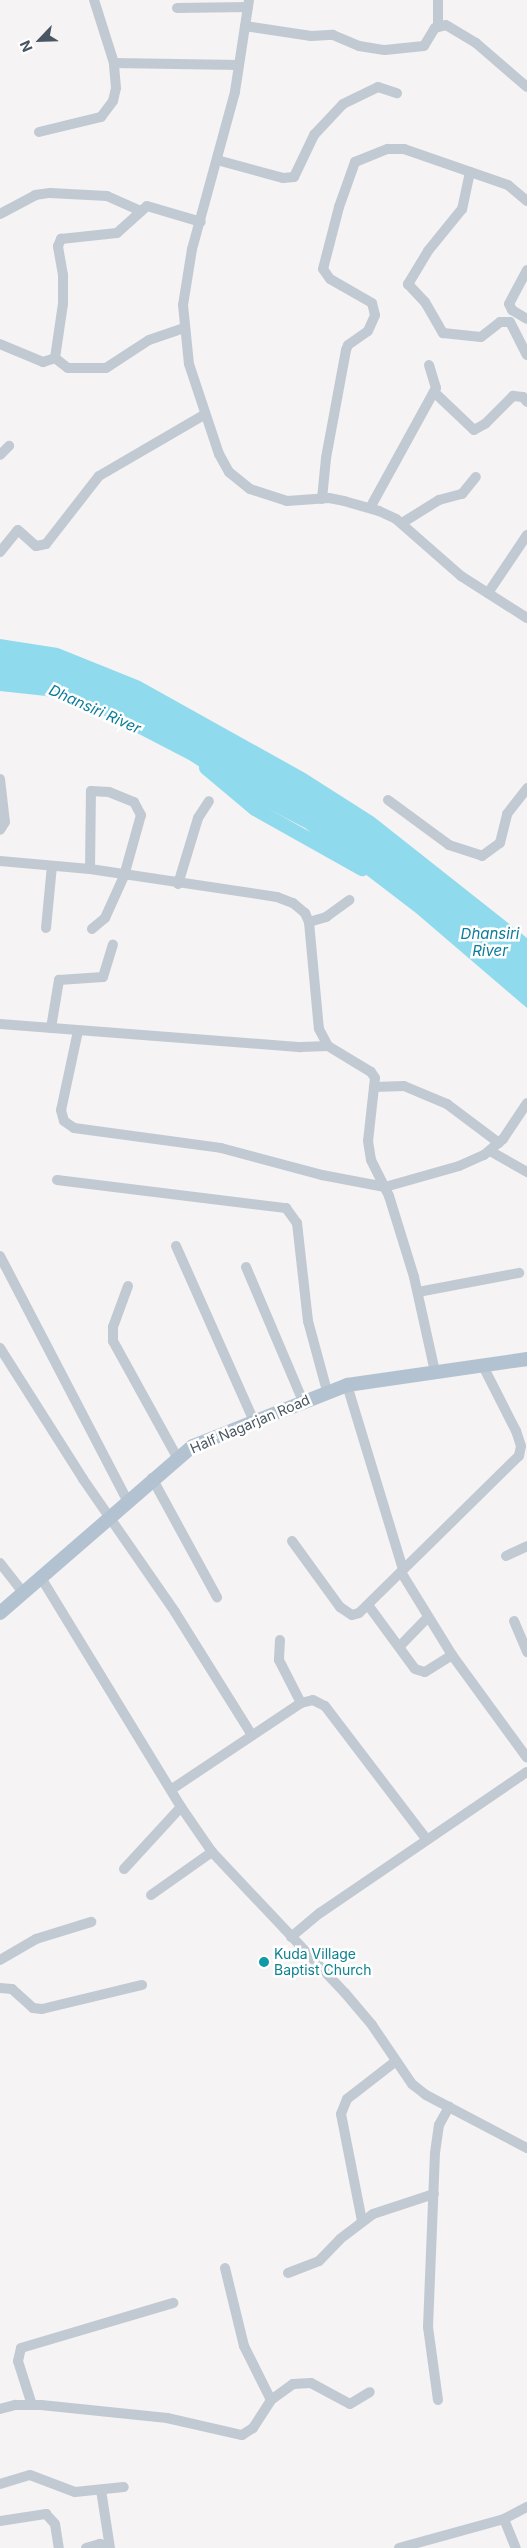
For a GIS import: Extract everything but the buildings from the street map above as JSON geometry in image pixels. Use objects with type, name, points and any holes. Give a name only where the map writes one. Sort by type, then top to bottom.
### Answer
[{"type":"main road","name":"Half Nagarjan Road","points":[[0,1613],[152,1478],[192,1446],[347,1385],[527,1359]]},
{"type":"street","points":[[39,132],[87,122],[107,113],[116,88],[114,63],[94,0]]},
{"type":"street","points":[[245,26],[311,36],[333,35],[359,46],[385,50],[424,46],[438,26],[438,0]]},
{"type":"street","points":[[176,8],[249,4],[239,65],[217,160],[192,249],[183,305],[189,364],[204,415],[228,472],[240,483],[287,501],[322,499],[370,508],[402,523],[461,576],[527,618]]},
{"type":"street","points":[[438,26],[446,25],[472,40],[527,86]]},
{"type":"street","points":[[114,63],[239,65]]},
{"type":"street","points":[[217,160],[283,178],[294,177],[314,135],[343,104],[378,87],[397,93]]},
{"type":"street","points":[[322,499],[326,458],[346,350],[348,345],[368,331],[375,315],[372,302],[330,279],[323,269],[351,169],[360,159],[396,148],[508,185],[527,201]]},
{"type":"street","points":[[470,172],[462,209],[428,251],[408,284],[425,302],[443,333],[480,338],[500,322],[510,322],[527,355]]},
{"type":"street","points":[[0,214],[35,195],[50,193],[107,196],[139,210]]},
{"type":"street","points":[[55,358],[63,304],[59,242],[65,238],[117,233],[139,210],[152,206],[201,222]]},
{"type":"street","points":[[527,270],[510,304],[512,310],[527,319]]},
{"type":"street","points":[[55,358],[68,368],[106,368],[149,340],[184,328]]},
{"type":"street","points":[[0,344],[43,362],[55,358]]},
{"type":"street","points":[[370,508],[434,392],[436,382],[430,365]]},
{"type":"street","points":[[434,392],[474,430],[485,424],[513,396],[523,397],[527,402]]},
{"type":"street","points":[[0,552],[18,530],[36,546],[46,544],[99,476],[204,415]]},
{"type":"street","points":[[0,455],[9,446]]},
{"type":"street","points":[[402,523],[439,500],[462,494],[476,477]]},
{"type":"street","points":[[488,593],[527,535]]},
{"type":"street","points":[[0,779],[5,822],[0,830]]},
{"type":"street","points":[[388,800],[449,845],[482,856],[500,843],[507,814],[527,788]]},
{"type":"street","points":[[90,870],[90,793],[97,790],[134,802],[141,810],[124,876],[105,918],[92,929]]},
{"type":"street","points":[[178,884],[198,818],[209,801]]},
{"type":"street","points":[[0,861],[90,870],[285,900],[300,908],[309,922],[319,1029],[328,1046],[371,1072],[375,1078],[368,1141],[371,1160],[385,1187],[418,1292],[435,1372]]},
{"type":"street","points":[[46,928],[52,866]]},
{"type":"street","points":[[309,922],[326,918],[349,900]]},
{"type":"street","points":[[51,1028],[59,980],[103,977],[112,945]]},
{"type":"street","points":[[0,1024],[302,1047],[328,1046]]},
{"type":"street","points":[[78,1031],[61,1110],[64,1121],[74,1128],[222,1148],[286,1166],[385,1187],[459,1166],[490,1151],[499,1143],[527,1103]]},
{"type":"street","points":[[374,1087],[404,1086],[447,1104],[499,1143]]},
{"type":"street","points":[[490,1151],[527,1172]]},
{"type":"street","points":[[56,1180],[286,1208],[297,1223],[308,1321],[327,1392]]},
{"type":"street","points":[[176,1246],[254,1421]]},
{"type":"street","points":[[0,1256],[127,1500]]},
{"type":"street","points":[[246,1266],[303,1401]]},
{"type":"street","points":[[418,1292],[519,1273]]},
{"type":"street","points":[[128,1286],[113,1327],[113,1341],[177,1457]]},
{"type":"street","points":[[0,1348],[54,1435],[110,1515],[252,1735]]},
{"type":"street","points":[[483,1366],[527,1458]]},
{"type":"street","points":[[347,1385],[402,1570],[452,1655],[527,1758]]},
{"type":"street","points":[[292,1541],[340,1607],[352,1615],[368,1605],[519,1456],[521,1446]]},
{"type":"street","points":[[152,1478],[217,1597]]},
{"type":"street","points":[[506,1556],[527,1546]]},
{"type":"street","points":[[0,1563],[23,1592]]},
{"type":"street","points":[[40,1576],[172,1789],[181,1808],[212,1852],[372,2025],[396,2061],[419,2090],[527,2148]]},
{"type":"street","points":[[368,1605],[400,1646],[415,1669],[425,1672],[452,1655]]},
{"type":"street","points":[[400,1646],[428,1617]]},
{"type":"street","points":[[514,1621],[527,1652]]},
{"type":"street","points":[[280,1640],[279,1660],[301,1702]]},
{"type":"street","points":[[172,1789],[301,1702],[313,1700],[325,1706],[427,1840]]},
{"type":"street","points":[[291,1937],[427,1840],[527,1772]]},
{"type":"street","points":[[124,1869],[181,1808]]},
{"type":"street","points":[[150,1895],[212,1852]]},
{"type":"street","points":[[0,1960],[36,1939],[91,1922]]},
{"type":"street","points":[[0,1988],[12,1989],[33,2008],[42,2009],[142,1986]]},
{"type":"street","points":[[362,2221],[341,2114],[347,2099],[396,2061]]},
{"type":"street","points":[[438,2400],[428,2327],[436,2134],[449,2107]]},
{"type":"street","points":[[288,2273],[319,2261],[362,2221],[395,2204],[434,2194]]},
{"type":"street","points":[[225,2268],[244,2346],[271,2400]]},
{"type":"street","points":[[32,2405],[18,2361],[21,2348],[174,2303]]},
{"type":"street","points":[[0,2409],[32,2405],[167,2418],[242,2435],[254,2428],[271,2400],[302,2382],[316,2385],[350,2404],[370,2392]]},
{"type":"street","points":[[0,2484],[30,2475],[74,2492],[124,2487]]},
{"type":"street","points":[[101,2490],[109,2548]]},
{"type":"street","points":[[399,2548],[504,2519],[527,2507]]},
{"type":"street","points":[[0,2521],[46,2514],[56,2524],[59,2548]]},
{"type":"street","points":[[504,2519],[516,2548]]},
{"type":"street","points":[[86,2548],[100,2544],[109,2548]]},
{"type":"water","name":"Dhansiri River","points":[[0,639],[58,648],[140,681],[305,773],[374,817],[527,938],[527,1008],[416,913],[305,828],[253,801],[189,760],[89,708],[46,696],[0,691]]},
{"type":"waterway","name":"Dhansiri River","points":[[206,768],[255,809],[362,869]]},
{"type":"place","name":"Kuda Village Baptist Church","points":[[264,1962]]}]
